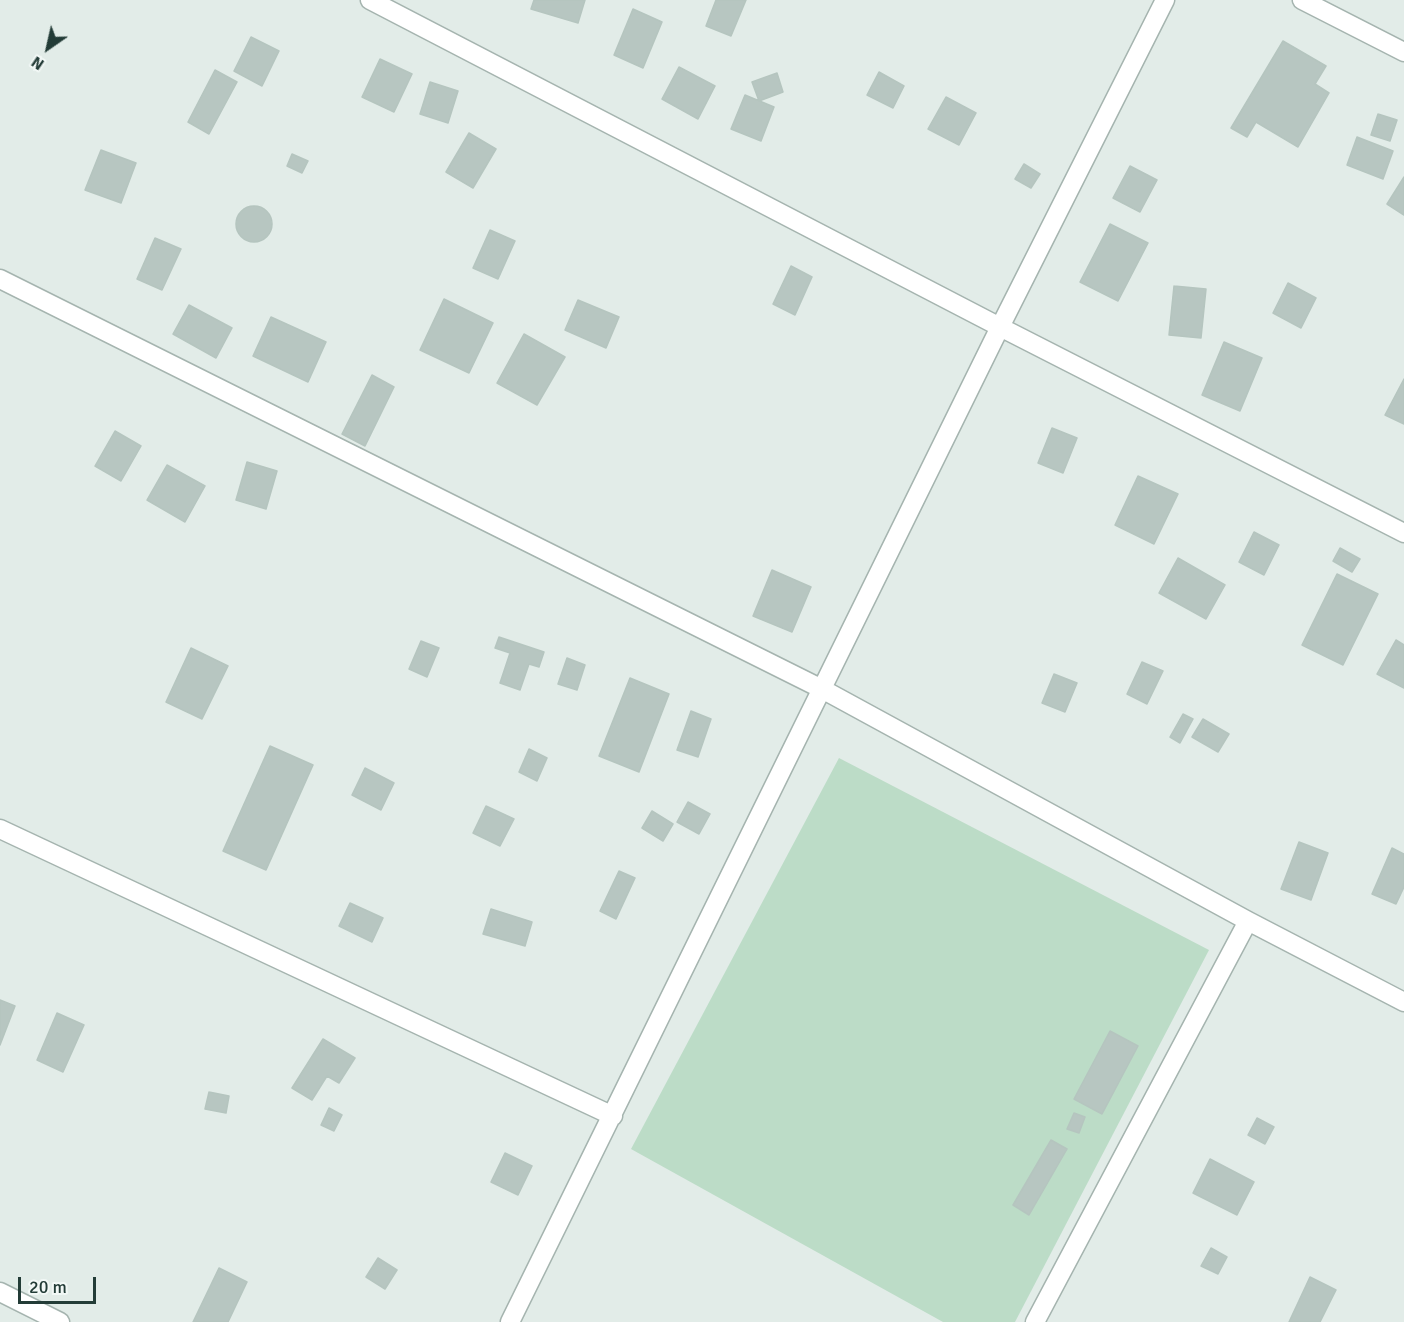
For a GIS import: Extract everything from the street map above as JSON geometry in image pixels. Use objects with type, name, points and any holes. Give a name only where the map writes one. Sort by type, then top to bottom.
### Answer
[{"type":"street","points":[[370,0],[1000,327],[1404,533]]},
{"type":"street","points":[[510,1322],[1000,327],[1165,0]]},
{"type":"street","points":[[1302,0],[1404,52]]},
{"type":"street","points":[[0,279],[822,689],[1248,921],[1404,1002]]},
{"type":"street","points":[[0,829],[613,1116]]},
{"type":"street","points":[[1035,1322],[1248,921]]},
{"type":"street","points":[[0,1292],[60,1322]]},
{"type":"green space","points":[[839,758],[1209,950],[1015,1322],[943,1322],[631,1149]]},
{"type":"building","points":[[534,0],[585,0],[578,23],[531,9]]},
{"type":"building","points":[[716,0],[746,0],[731,36],[706,26]]},
{"type":"building","points":[[633,9],[662,22],[643,68],[614,55]]},
{"type":"building","points":[[251,37],[279,51],[262,86],[234,71]]},
{"type":"building","points":[[1283,41],[1326,66],[1315,84],[1329,93],[1298,147],[1256,122],[1247,137],[1231,128]]},
{"type":"building","points":[[380,59],[412,74],[394,112],[362,97]]},
{"type":"building","points":[[679,67],[715,86],[698,119],[662,99]]},
{"type":"building","points":[[215,70],[237,82],[209,134],[188,122]]},
{"type":"building","points":[[879,72],[904,86],[893,108],[867,95]]},
{"type":"building","points":[[777,73],[783,92],[759,101],[752,82]]},
{"type":"building","points":[[430,82],[458,91],[448,123],[420,114]]},
{"type":"building","points":[[745,95],[774,107],[761,141],[731,129]]},
{"type":"building","points":[[946,97],[976,113],[959,145],[928,129]]},
{"type":"building","points":[[1378,114],[1397,120],[1390,141],[1371,135]]},
{"type":"building","points":[[469,133],[496,149],[473,188],[446,172]]},
{"type":"building","points":[[1357,137],[1393,151],[1383,179],[1347,165]]},
{"type":"building","points":[[101,150],[136,163],[121,203],[85,190]]},
{"type":"building","points":[[292,154],[308,161],[302,173],[287,166]]},
{"type":"building","points":[[1024,164],[1040,174],[1031,188],[1015,179]]},
{"type":"building","points":[[1130,166],[1157,180],[1140,212],[1113,198]]},
{"type":"building","points":[[1404,177],[1404,215],[1387,204]]},
{"type":"building","points":[[254,206],[267,211],[272,224],[267,237],[254,242],[241,237],[236,224],[241,211]]},
{"type":"building","points":[[1110,224],[1148,243],[1118,301],[1080,282]]},
{"type":"building","points":[[490,230],[515,241],[498,279],[473,268]]},
{"type":"building","points":[[155,238],[181,249],[162,290],[137,279]]},
{"type":"building","points":[[791,266],[812,277],[795,315],[773,304]]},
{"type":"building","points":[[1288,283],[1316,298],[1301,328],[1273,313]]},
{"type":"building","points":[[1174,286],[1206,289],[1201,338],[1169,335]]},
{"type":"building","points":[[444,299],[493,323],[469,373],[420,350]]},
{"type":"building","points":[[578,300],[619,317],[606,348],[565,330]]},
{"type":"building","points":[[189,305],[232,328],[216,358],[173,334]]},
{"type":"building","points":[[271,317],[326,342],[308,382],[253,356]]},
{"type":"building","points":[[524,334],[565,357],[537,405],[497,383]]},
{"type":"building","points":[[1224,342],[1262,358],[1240,411],[1202,395]]},
{"type":"building","points":[[372,375],[394,387],[365,446],[342,434]]},
{"type":"building","points":[[1404,379],[1404,424],[1385,415]]},
{"type":"building","points":[[1052,428],[1077,438],[1063,473],[1038,463]]},
{"type":"building","points":[[115,431],[141,446],[121,481],[95,466]]},
{"type":"building","points":[[247,462],[277,471],[266,509],[236,500]]},
{"type":"building","points":[[167,465],[205,486],[185,522],[147,500]]},
{"type":"building","points":[[1138,476],[1178,494],[1154,544],[1115,525]]},
{"type":"building","points":[[1254,532],[1279,545],[1264,575],[1239,562]]},
{"type":"building","points":[[1340,548],[1360,559],[1352,572],[1333,561]]},
{"type":"building","points":[[1178,558],[1225,585],[1206,619],[1159,593]]},
{"type":"building","points":[[772,570],[811,587],[792,632],[753,616]]},
{"type":"building","points":[[1337,574],[1378,594],[1343,665],[1302,645]]},
{"type":"building","points":[[499,637],[544,652],[539,667],[529,664],[520,690],[500,683],[510,653],[495,648]]},
{"type":"building","points":[[1396,640],[1404,645],[1404,688],[1377,674]]},
{"type":"building","points":[[421,641],[439,648],[427,677],[409,669]]},
{"type":"building","points":[[191,648],[228,666],[202,719],[166,702]]},
{"type":"building","points":[[567,658],[585,665],[577,690],[558,684]]},
{"type":"building","points":[[1142,662],[1163,671],[1147,704],[1127,694]]},
{"type":"building","points":[[1054,674],[1077,683],[1065,712],[1042,703]]},
{"type":"building","points":[[630,678],[669,694],[639,772],[599,756]]},
{"type":"building","points":[[691,711],[711,719],[698,757],[677,750]]},
{"type":"building","points":[[1183,714],[1193,719],[1180,743],[1170,737]]},
{"type":"building","points":[[1203,719],[1229,734],[1218,752],[1192,737]]},
{"type":"building","points":[[270,746],[313,765],[266,870],[223,851]]},
{"type":"building","points":[[529,749],[547,758],[537,781],[519,772]]},
{"type":"building","points":[[365,768],[394,783],[381,810],[352,795]]},
{"type":"building","points":[[688,802],[710,814],[699,834],[677,822]]},
{"type":"building","points":[[486,806],[514,819],[500,846],[473,833]]},
{"type":"building","points":[[652,811],[673,824],[663,841],[642,828]]},
{"type":"building","points":[[1299,842],[1328,853],[1311,900],[1281,889]]},
{"type":"building","points":[[1392,848],[1404,854],[1404,887],[1396,904],[1372,894]]},
{"type":"building","points":[[619,871],[635,878],[616,919],[600,911]]},
{"type":"building","points":[[350,903],[383,918],[372,942],[339,926]]},
{"type":"building","points":[[491,909],[532,922],[525,946],[483,934]]},
{"type":"building","points":[[0,1000],[15,1006],[0,1045]]},
{"type":"building","points":[[57,1013],[84,1025],[63,1072],[37,1060]]},
{"type":"building","points":[[1110,1031],[1138,1046],[1102,1114],[1074,1099]]},
{"type":"building","points":[[323,1039],[355,1058],[339,1083],[327,1076],[312,1100],[292,1088]]},
{"type":"building","points":[[209,1092],[229,1096],[226,1113],[205,1109]]},
{"type":"building","points":[[329,1108],[342,1115],[334,1131],[321,1125]]},
{"type":"building","points":[[1074,1113],[1085,1117],[1079,1133],[1067,1129]]},
{"type":"building","points":[[1257,1118],[1274,1127],[1265,1144],[1248,1135]]},
{"type":"building","points":[[1051,1140],[1067,1149],[1029,1215],[1013,1205]]},
{"type":"building","points":[[505,1153],[532,1166],[518,1195],[491,1182]]},
{"type":"building","points":[[1210,1159],[1254,1182],[1237,1215],[1193,1193]]},
{"type":"building","points":[[1211,1248],[1227,1257],[1218,1274],[1201,1266]]},
{"type":"building","points":[[378,1258],[397,1270],[385,1289],[366,1277]]},
{"type":"building","points":[[219,1268],[247,1282],[228,1322],[193,1322]]},
{"type":"building","points":[[1310,1277],[1336,1290],[1320,1322],[1289,1322]]}]
